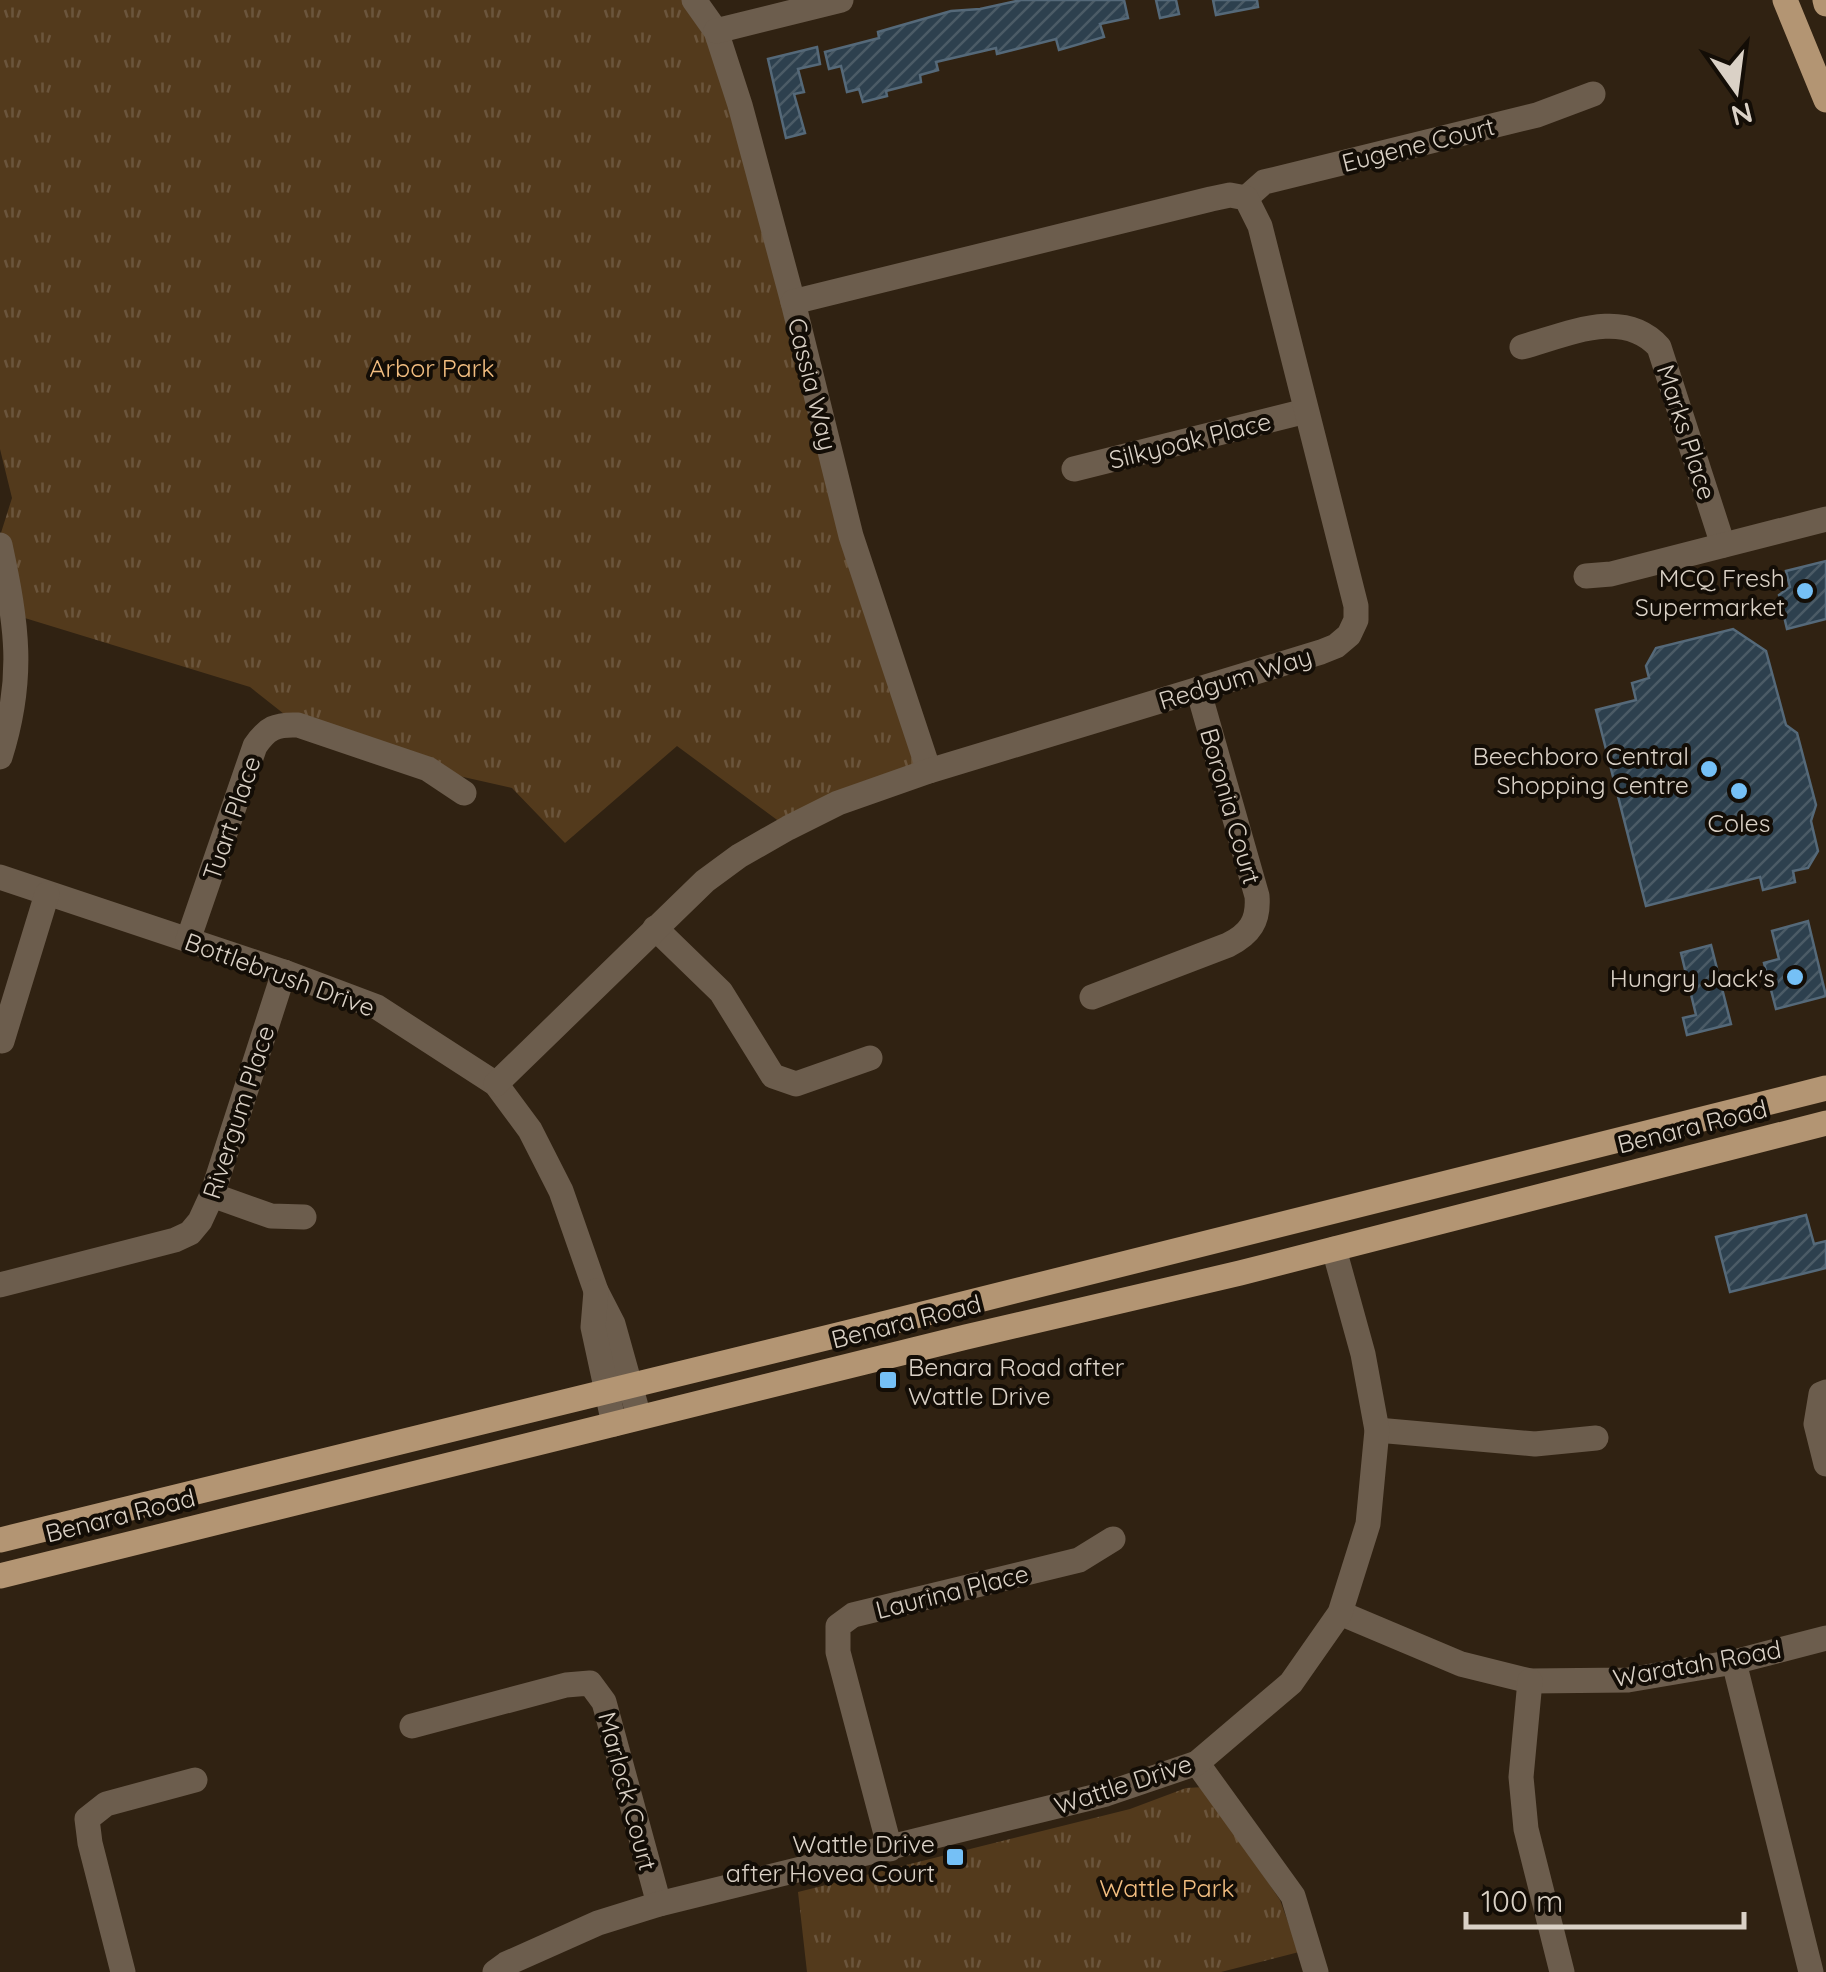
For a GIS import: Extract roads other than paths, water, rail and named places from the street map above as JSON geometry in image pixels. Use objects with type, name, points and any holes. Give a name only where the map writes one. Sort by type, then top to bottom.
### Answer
[{"type":"main road","points":[[1786,0],[1826,100]]},
{"type":"main road","points":[[1761,1104],[1809,1077],[1826,1073]]},
{"type":"main road","name":"Benara Road","points":[[0,1576],[1334,1250],[1686,1158],[1732,1112],[1826,1088]]},
{"type":"main road","name":"Benara Road","points":[[0,1540],[1678,1126],[1739,1145],[1826,1123]]},
{"type":"main road","points":[[1325,1214],[1334,1250]]},
{"type":"main road","points":[[958,1306],[966,1337]]},
{"type":"main road","points":[[186,1494],[195,1528]]},
{"type":"street","name":"Cassia Way","points":[[694,0],[716,31],[740,105],[794,302],[851,536],[929,770]]},
{"type":"street","points":[[716,31],[842,0]]},
{"type":"street","name":"Eugene Court","points":[[1246,198],[1264,182],[1537,115],[1593,94]]},
{"type":"street","points":[[794,302],[1211,198],[1246,198]]},
{"type":"street","name":"Redgum Way","points":[[496,1084],[705,881],[770,837],[838,803],[929,770],[1336,646],[1349,635],[1356,620],[1344,552],[1260,226],[1246,198]]},
{"type":"street","name":"Marks Place","points":[[1522,347],[1612,324],[1646,332],[1659,346],[1723,545]]},
{"type":"street","name":"Silkyoak Place","points":[[1074,469],[1306,411]]},
{"type":"street","points":[[1586,576],[1611,574],[1826,519]]},
{"type":"street","points":[[0,545],[15,615],[18,652],[16,692],[0,757]]},
{"type":"street","name":"Boronia Court","points":[[1092,998],[1244,938],[1253,926],[1257,896],[1198,689]]},
{"type":"street","name":"Tuart Place","points":[[188,940],[256,746],[266,730],[282,724],[298,725],[428,769],[464,793]]},
{"type":"street","name":"Bottlebrush Drive","points":[[0,877],[377,1006],[496,1084],[530,1130],[569,1210],[596,1291],[594,1327],[627,1420]]},
{"type":"street","points":[[2,1042],[47,894]]},
{"type":"street","points":[[655,928],[721,992],[773,1076],[796,1084],[870,1058]]},
{"type":"street","name":"Rivergum Place","points":[[0,1286],[190,1233],[212,1194],[284,972]]},
{"type":"street","points":[[212,1194],[271,1216],[304,1216]]},
{"type":"street","name":"Wattle Drive","points":[[494,1972],[598,1923],[659,1904],[1106,1794],[1198,1762],[1291,1683],[1340,1613],[1368,1524],[1377,1430],[1363,1354],[1334,1250]]},
{"type":"street","points":[[1826,1392],[1821,1394],[1816,1424],[1826,1464]]},
{"type":"street","points":[[1377,1430],[1535,1444],[1596,1438]]},
{"type":"street","name":"Laurina Place","points":[[890,1849],[838,1652],[838,1626],[853,1614],[1079,1560],[1112,1539]]},
{"type":"street","name":"Waratah Road","points":[[1340,1613],[1461,1664],[1530,1681],[1628,1680],[1734,1662],[1826,1638]]},
{"type":"street","points":[[1734,1662],[1811,1972]]},
{"type":"street","points":[[1530,1681],[1520,1776],[1526,1829],[1562,1972]]},
{"type":"street","name":"Marlock Court","points":[[412,1726],[566,1685],[590,1683],[604,1702],[659,1904]]},
{"type":"street","points":[[1198,1762],[1293,1896],[1316,1972]]},
{"type":"street","points":[[123,1972],[87,1819],[106,1804],[195,1780]]},
{"type":"place","name":"MCQ Fresh Supermarket","points":[[1805,591]]},
{"type":"place","name":"Beechboro Central Shopping Centre","points":[[1709,769]]},
{"type":"place","name":"Coles","points":[[1739,791]]},
{"type":"place","name":"Hungry Jack's","points":[[1795,977]]},
{"type":"place","name":"Benara Road after Wattle Drive","points":[[888,1380]]},
{"type":"place","name":"Wattle Drive after Hovea Court","points":[[955,1857]]},
{"type":"park label","name":"Arbor Park","points":[[432,367]]},
{"type":"park label","name":"Wattle Park","points":[[1167,1887]]}]
